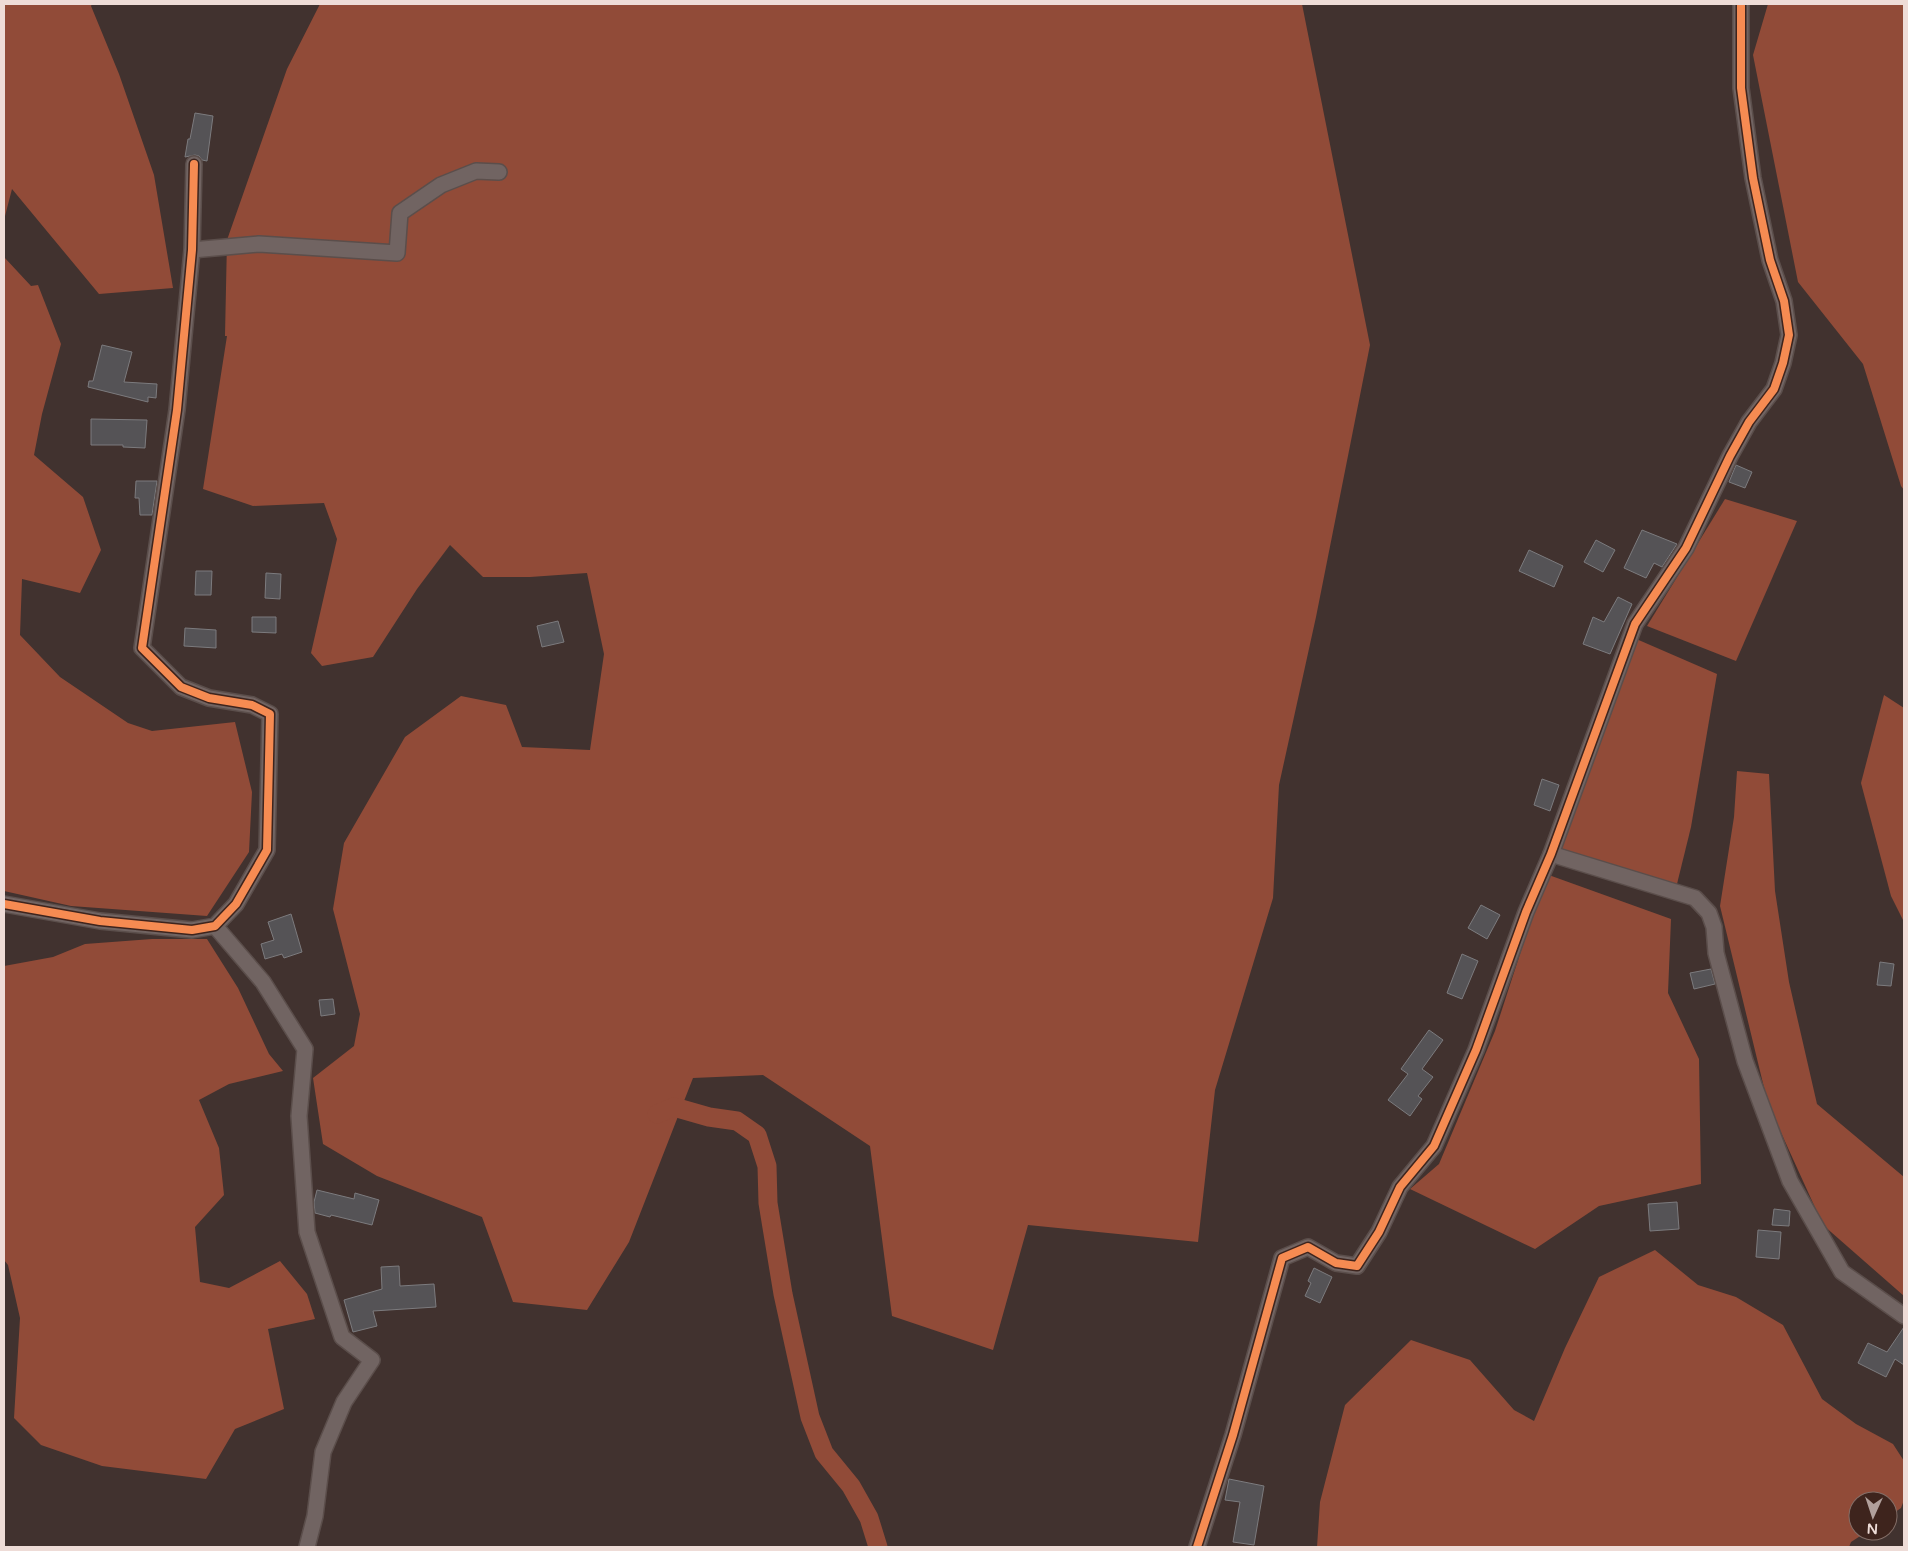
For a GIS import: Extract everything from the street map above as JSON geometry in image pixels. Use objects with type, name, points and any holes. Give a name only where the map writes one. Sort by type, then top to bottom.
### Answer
[{"type":"street","points":[[1197,1547],[1233,1435],[1282,1258],[1308,1247],[1336,1263],[1357,1266],[1375,1239],[1400,1187],[1434,1146],[1476,1050],[1526,912],[1551,854],[1636,624],[1686,548],[1730,456],[1749,422],[1774,389],[1783,363],[1789,335],[1784,301],[1770,260],[1753,178],[1741,88],[1741,4]]},
{"type":"street","points":[[4,904],[100,921],[192,930],[215,926],[236,904],[267,850],[270,714],[252,705],[210,698],[181,687],[142,648],[177,410],[192,250],[194,164]]},
{"type":"street","points":[[192,250],[259,244],[397,253],[400,213],[441,185],[476,171],[499,172]]},
{"type":"street","points":[[1551,854],[1695,898],[1709,913],[1714,927],[1716,953],[1745,1061],[1790,1181],[1842,1272],[1904,1316]]},
{"type":"street","points":[[215,926],[263,982],[305,1049],[299,1116],[307,1232],[342,1337],[372,1360],[344,1402],[323,1452],[315,1516],[307,1547]]},
{"type":"shaded area","points":[[4,4],[92,4],[91,6],[119,74],[154,175],[173,288],[99,294],[12,189],[4,220]]},
{"type":"shaded area","points":[[320,4],[1302,4],[1370,345],[1316,617],[1279,785],[1273,898],[1215,1090],[1198,1242],[1028,1225],[993,1350],[892,1316],[870,1146],[763,1075],[693,1078],[629,1242],[587,1310],[513,1302],[482,1217],[377,1176],[323,1144],[313,1078],[354,1046],[360,1014],[333,909],[344,843],[405,737],[461,696],[506,705],[522,747],[590,750],[604,654],[587,573],[530,577],[483,577],[450,545],[417,589],[373,657],[322,666],[311,653],[337,539],[324,503],[253,506],[203,489],[227,336],[225,336],[227,240],[287,69]]},
{"type":"shaded area","points":[[1768,4],[1904,4],[1904,490],[1901,486],[1863,364],[1798,282],[1753,55]]},
{"type":"shaded area","points":[[4,257],[31,286],[38,285],[61,344],[42,414],[34,455],[83,497],[101,550],[80,593],[22,579],[20,635],[60,677],[128,723],[152,731],[235,722],[252,792],[249,852],[207,916],[71,906],[4,891]]},
{"type":"shaded area","points":[[1725,499],[1797,521],[1736,661],[1647,626]]},
{"type":"shaded area","points":[[1634,638],[1717,674],[1691,827],[1676,888],[1557,850]]},
{"type":"shaded area","points":[[1884,695],[1904,708],[1904,922],[1891,896],[1861,783]]},
{"type":"shaded area","points":[[1737,771],[1769,774],[1775,891],[1789,982],[1817,1104],[1904,1177],[1904,1296],[1823,1225],[1768,1104],[1720,906],[1734,817]]},
{"type":"shaded area","points":[[1546,874],[1671,919],[1668,993],[1699,1059],[1701,1184],[1599,1206],[1535,1249],[1410,1189],[1439,1164],[1495,1031]]},
{"type":"shaded area","points":[[152,939],[207,939],[238,988],[269,1054],[283,1071],[229,1084],[199,1100],[219,1148],[224,1195],[195,1227],[200,1282],[229,1288],[280,1261],[307,1294],[315,1319],[268,1329],[284,1409],[235,1429],[206,1479],[102,1466],[41,1445],[14,1418],[20,1318],[8,1265],[4,1260],[4,966],[53,957],[85,944]]},
{"type":"shaded area","points":[[1655,1250],[1698,1285],[1736,1297],[1783,1325],[1822,1399],[1856,1424],[1893,1444],[1904,1461],[1904,1500],[1901,1508],[1898,1510],[1898,1491],[1848,1491],[1848,1541],[1853,1541],[1849,1547],[1317,1547],[1320,1502],[1345,1405],[1411,1340],[1470,1360],[1514,1410],[1534,1421],[1565,1348],[1599,1277]]},
{"type":"building","points":[[195,113],[213,116],[207,161],[195,155],[185,157]]},
{"type":"building","points":[[102,345],[132,352],[124,382],[157,384],[156,398],[148,397],[148,402],[88,387],[89,381],[93,381]]},
{"type":"building","points":[[91,419],[147,420],[145,448],[123,447],[123,445],[91,445]]},
{"type":"building","points":[[1736,465],[1752,472],[1745,488],[1729,482]]},
{"type":"building","points":[[136,481],[157,481],[152,515],[140,515],[139,498],[135,498]]},
{"type":"building","points":[[1642,530],[1677,544],[1662,567],[1654,563],[1646,578],[1624,568]]},
{"type":"building","points":[[1596,540],[1615,550],[1603,572],[1584,562]]},
{"type":"building","points":[[1529,550],[1563,566],[1554,587],[1519,571]]},
{"type":"building","points":[[196,571],[212,571],[211,595],[195,595]]},
{"type":"building","points":[[266,573],[281,574],[280,599],[265,598]]},
{"type":"building","points":[[1618,597],[1632,604],[1610,654],[1583,644],[1593,617],[1604,622]]},
{"type":"building","points":[[252,617],[276,617],[276,633],[252,632]]},
{"type":"building","points":[[558,621],[564,642],[542,647],[537,626]]},
{"type":"building","points":[[185,628],[216,630],[216,648],[184,646]]},
{"type":"building","points":[[1542,779],[1559,785],[1550,811],[1534,805]]},
{"type":"building","points":[[1481,905],[1500,915],[1487,939],[1468,928]]},
{"type":"building","points":[[291,914],[302,952],[284,958],[282,954],[265,959],[261,944],[274,940],[268,922]]},
{"type":"building","points":[[1462,954],[1478,961],[1462,999],[1447,993]]},
{"type":"building","points":[[1880,962],[1894,964],[1891,986],[1877,985]]},
{"type":"building","points":[[1711,969],[1715,984],[1694,989],[1690,973]]},
{"type":"building","points":[[333,999],[335,1014],[321,1016],[319,1000]]},
{"type":"building","points":[[1429,1030],[1443,1040],[1422,1069],[1433,1077],[1418,1096],[1422,1099],[1410,1116],[1388,1100],[1408,1074],[1401,1069]]},
{"type":"building","points":[[317,1190],[354,1199],[355,1193],[379,1200],[372,1225],[315,1213],[314,1202]]},
{"type":"building","points":[[1677,1202],[1679,1229],[1650,1231],[1648,1204]]},
{"type":"building","points":[[1774,1209],[1790,1211],[1789,1226],[1772,1225]]},
{"type":"building","points":[[1758,1230],[1781,1232],[1779,1259],[1756,1257]]},
{"type":"building","points":[[399,1266],[400,1286],[434,1284],[436,1307],[373,1311],[377,1326],[353,1332],[344,1300],[382,1289],[381,1267]]},
{"type":"building","points":[[1314,1268],[1332,1277],[1320,1303],[1305,1296],[1311,1283],[1308,1281]]},
{"type":"building","points":[[1904,1327],[1904,1365],[1895,1359],[1886,1377],[1858,1363],[1868,1343],[1887,1352]]},
{"type":"building","points":[[1229,1479],[1264,1486],[1254,1545],[1233,1542],[1240,1502],[1225,1500]]},
{"type":"waterway","points":[[657,1114],[674,1107],[709,1117],[737,1121],[757,1135],[767,1166],[768,1203],[783,1294],[810,1417],[824,1453],[851,1486],[869,1518],[878,1547]]},
{"type":"cycle path","points":[[1197,1547],[1233,1435],[1282,1258],[1308,1247],[1336,1263],[1357,1266],[1379,1232],[1400,1187],[1434,1146],[1476,1050],[1526,912],[1551,854],[1635,624],[1686,548],[1730,456],[1749,422],[1774,389],[1783,363],[1789,335],[1784,301],[1770,260],[1753,178],[1741,88],[1741,4]]},
{"type":"cycle path","points":[[4,904],[100,921],[192,930],[215,926],[236,904],[267,850],[270,714],[252,705],[209,698],[181,687],[142,648],[177,410],[192,250],[194,164]]}]
